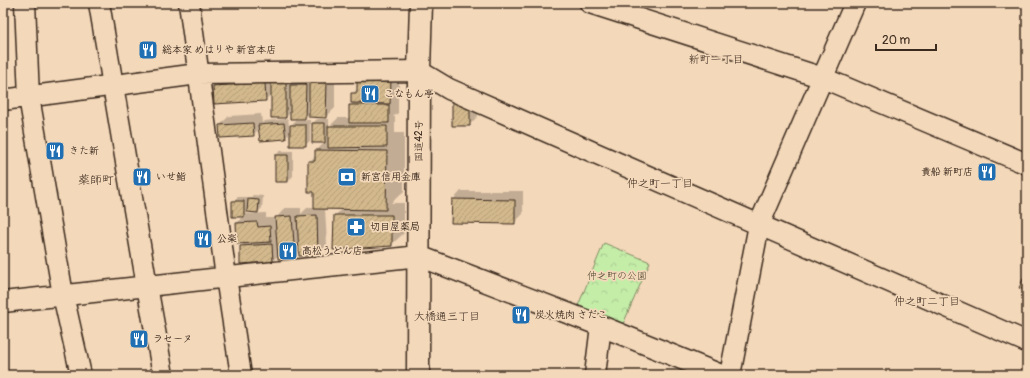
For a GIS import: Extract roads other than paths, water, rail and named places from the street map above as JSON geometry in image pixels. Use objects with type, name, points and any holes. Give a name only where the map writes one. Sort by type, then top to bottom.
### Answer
[{"type":"highway","name":"国道42号","points":[[418,375],[419,71],[421,3]]},
{"type":"street","points":[[25,3],[29,97],[62,295],[81,375]]},
{"type":"street","points":[[99,3],[163,375]]},
{"type":"street","points":[[190,3],[198,74],[241,375]]},
{"type":"street","points":[[590,3],[823,78],[1027,164]]},
{"type":"street","points":[[730,375],[760,225],[855,3]]},
{"type":"street","points":[[3,100],[198,74],[419,71],[449,88],[1027,342]]},
{"type":"street","points":[[3,302],[419,256],[601,326],[721,375]]},
{"type":"street","points":[[595,375],[601,326]]},
{"type":"place","name":"総本家 めはりや 新宮本店","points":[[148,50]]},
{"type":"place","name":"こなもん亭","points":[[370,94]]},
{"type":"place","name":"きた新","points":[[55,151]]},
{"type":"place","name":"貴船 新町店","points":[[987,172]]},
{"type":"place","name":"いせ鮨","points":[[142,177]]},
{"type":"place","name":"新宮信用金庫","points":[[347,177]]},
{"type":"place","name":"切目屋薬局","points":[[356,227]]},
{"type":"place","name":"公楽","points":[[203,239]]},
{"type":"place","name":"高松うどん店","points":[[288,251]]},
{"type":"place","name":"炭火焼肉 さだこ","points":[[521,315]]},
{"type":"place","name":"ラセーヌ","points":[[139,339]]},
{"type":"district","name":"新町一丁目","points":[[716,59]]},
{"type":"district","name":"薬師町","points":[[96,180]]},
{"type":"district","name":"仲之町一丁目","points":[[660,183]]},
{"type":"district","name":"仲之町二丁目","points":[[927,301]]},
{"type":"district","name":"大橋通三丁目","points":[[447,316]]},
{"type":"park label","name":"仲之町の公園","points":[[617,276]]}]
